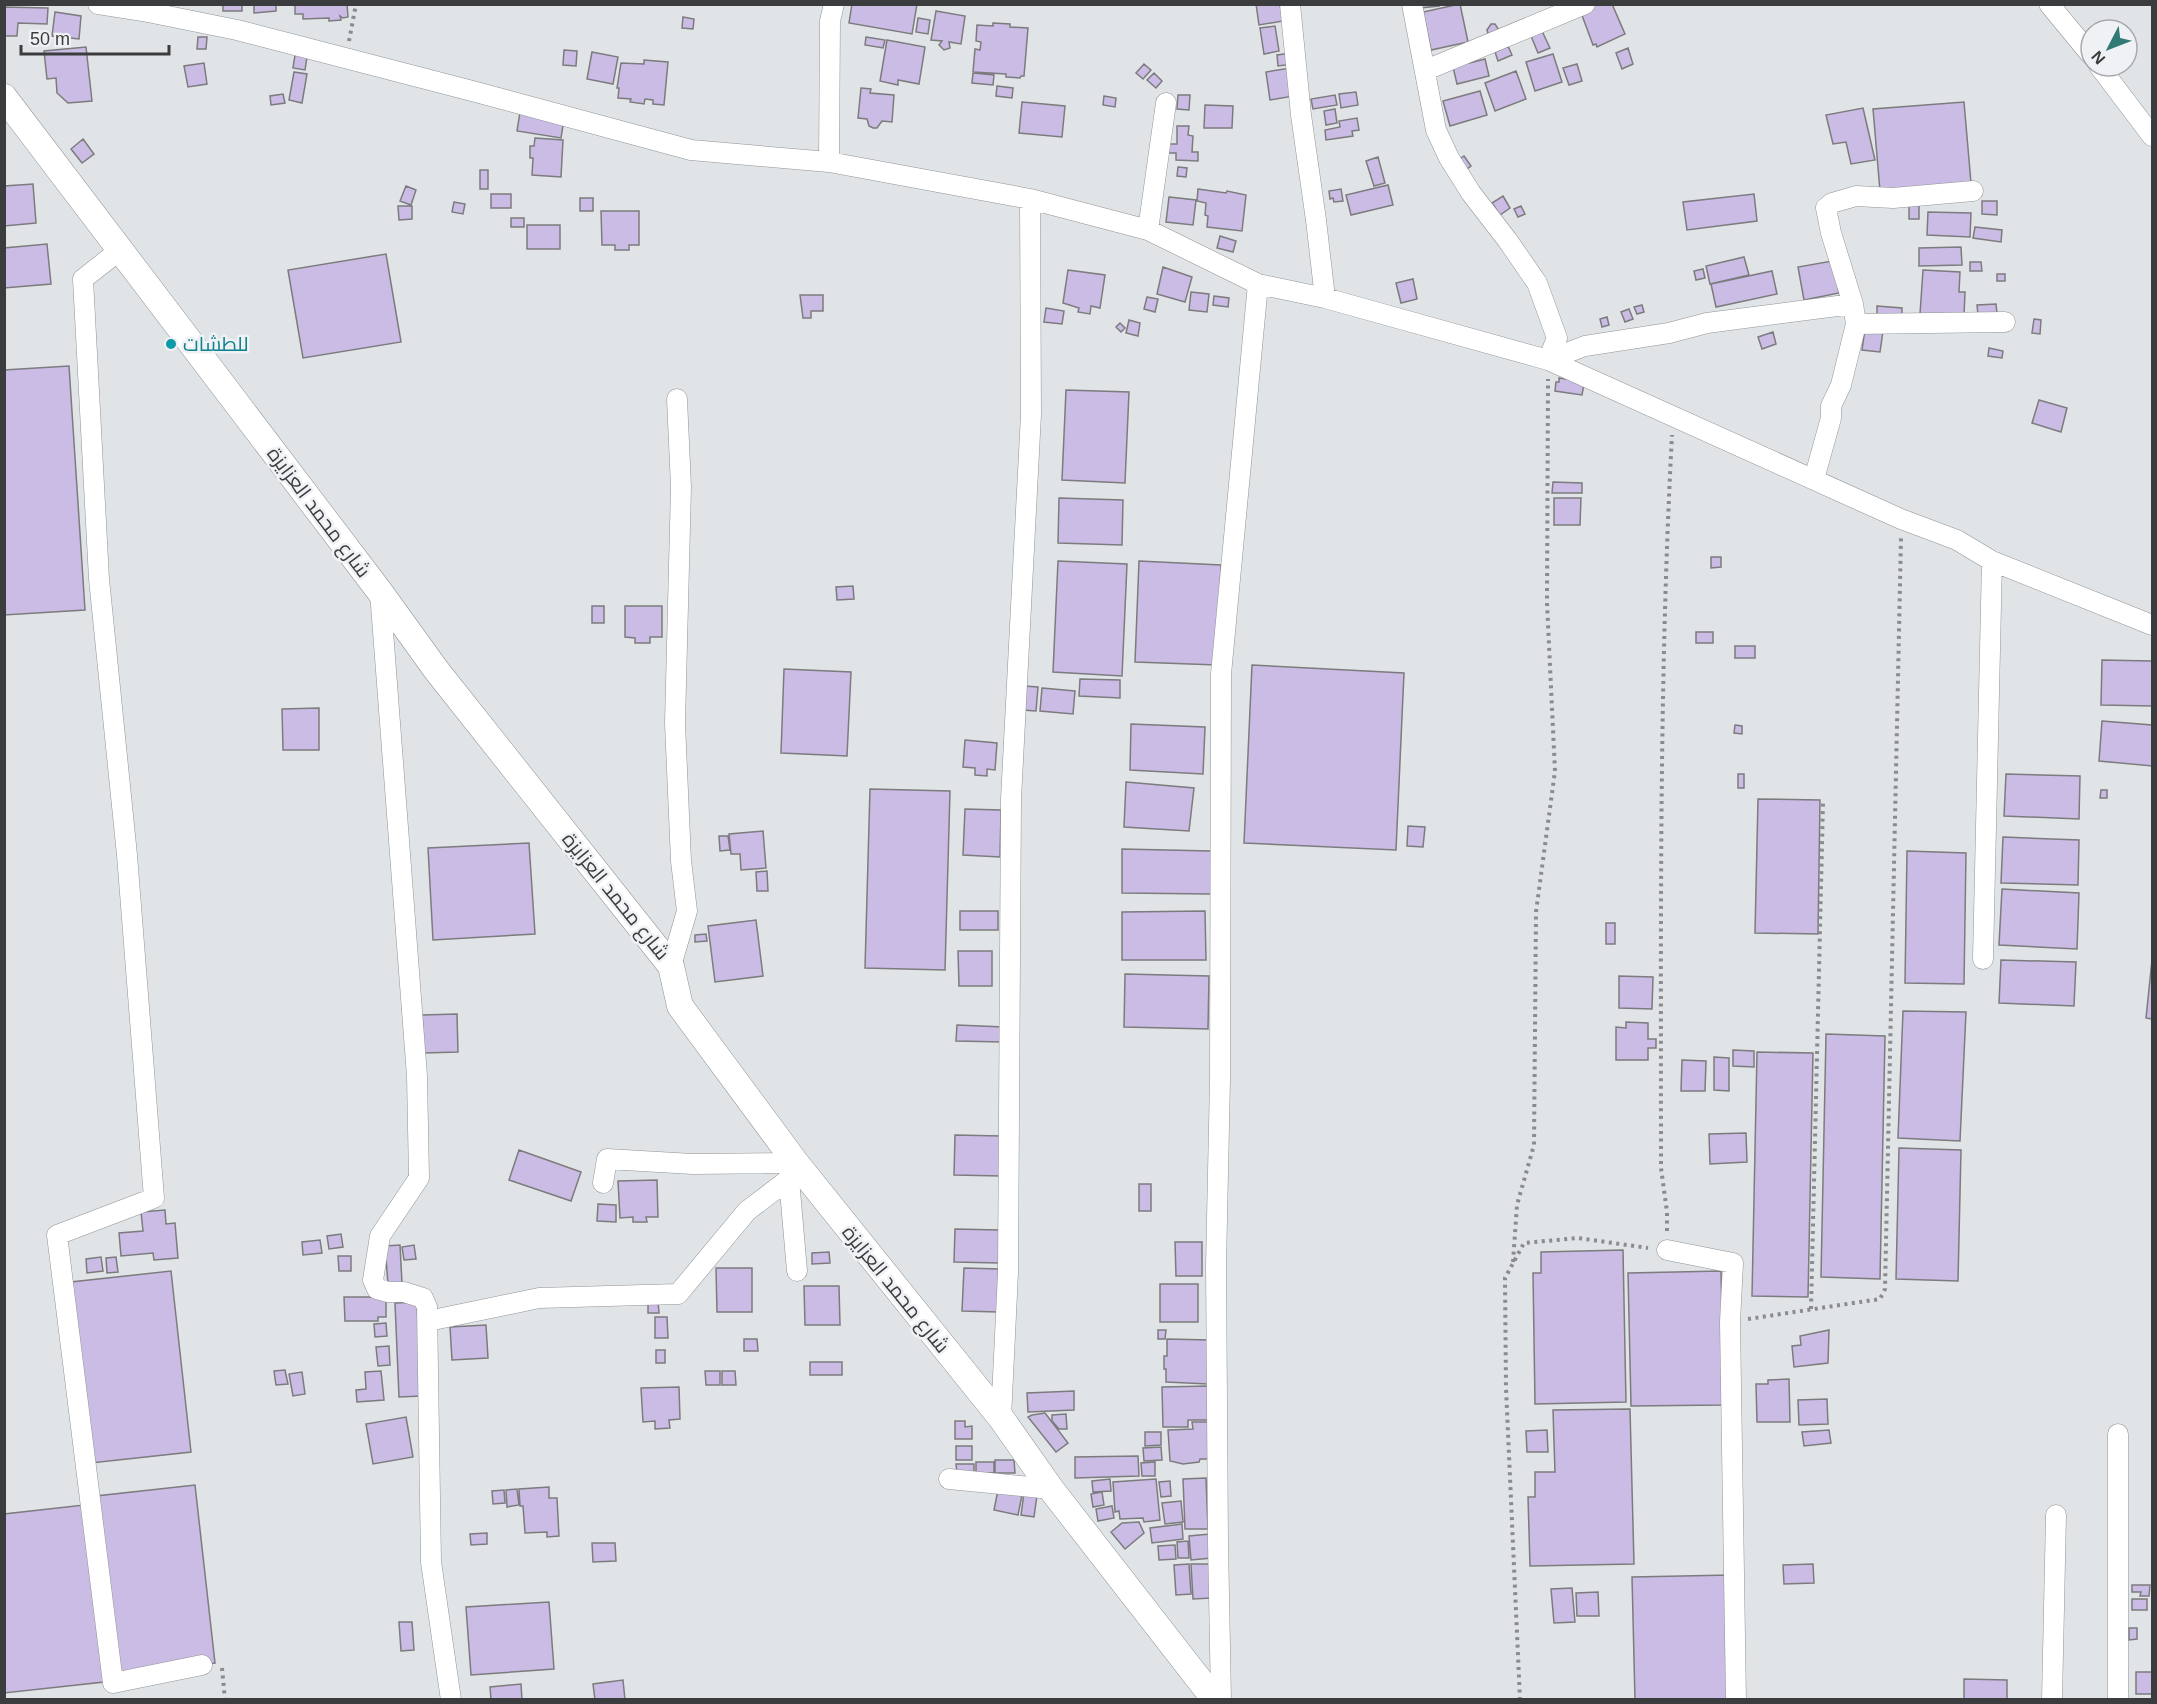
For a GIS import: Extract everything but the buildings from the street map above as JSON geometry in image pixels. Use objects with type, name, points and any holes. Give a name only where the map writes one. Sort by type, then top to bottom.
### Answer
[{"type":"main road","name":"شارع محمد العزايزة","points":[[4,97],[380,592],[437,671],[671,966],[680,1006],[793,1171],[1001,1418],[1051,1490],[1215,1700]]},
{"type":"street","points":[[98,4],[237,30],[691,150],[829,162],[1030,199],[1148,230],[1258,284],[1325,298],[1548,360],[1901,519],[1957,540],[1992,561],[2152,625]]},
{"type":"street","points":[[829,162],[830,21],[834,4]]},
{"type":"street","points":[[1290,4],[1301,115],[1325,298]]},
{"type":"street","points":[[1412,4],[1436,130],[1449,158],[1471,193],[1537,284],[1557,338],[1548,360]]},
{"type":"street","points":[[1426,70],[1585,4]]},
{"type":"street","points":[[2049,4],[2079,40]]},
{"type":"street","points":[[2108,78],[2152,136]]},
{"type":"street","points":[[1148,230],[1166,103]]},
{"type":"street","points":[[1814,479],[1831,418],[1831,406],[1841,385],[1855,314],[1826,208],[1832,202],[1856,196],[1893,198],[1973,191]]},
{"type":"street","points":[[1001,1418],[1008,1272],[1011,800],[1031,414],[1030,199]]},
{"type":"street","points":[[120,250],[82,279],[99,579],[127,855],[154,1198],[57,1234],[113,1683],[202,1665]]},
{"type":"street","points":[[1221,1700],[1217,1530],[1216,1265],[1220,1080],[1221,674],[1258,284]]},
{"type":"street","points":[[1548,360],[1585,346],[1670,333],[1707,323],[1855,314],[2005,322]]},
{"type":"street","points":[[671,966],[687,911],[681,861],[675,723],[681,487],[677,399]]},
{"type":"street","points":[[1983,959],[1992,561]]},
{"type":"street","points":[[380,592],[417,1076],[419,1178],[381,1236],[373,1280],[376,1288],[388,1292],[405,1292],[423,1298],[428,1307],[431,1562],[451,1700]]},
{"type":"street","points":[[603,1183],[607,1159],[793,1171]]},
{"type":"street","points":[[428,1321],[539,1298],[678,1294],[747,1211],[793,1171]]},
{"type":"street","points":[[793,1171],[797,1271]]},
{"type":"street","points":[[1666,1250],[1733,1263],[1730,1322],[1736,1700]]},
{"type":"street","points":[[2118,1434],[2118,1700]]},
{"type":"street","points":[[949,1479],[1051,1490]]},
{"type":"street","points":[[2052,1700],[2056,1515]]},
{"type":"path","points":[[345,59],[357,10],[356,4]]},
{"type":"path","points":[[1513,1264],[1517,1205],[1534,1145],[1536,912],[1555,771],[1547,603],[1548,360]]},
{"type":"path","points":[[1520,1700],[1506,1388],[1505,1278],[1524,1243],[1578,1238],[1666,1250],[1667,1212],[1661,1168],[1661,740],[1673,415]]},
{"type":"path","points":[[1730,1322],[1880,1299],[1885,1289],[1901,519]]},
{"type":"path","points":[[1811,1309],[1823,802]]},
{"type":"place","name":"للطشات","points":[[171,344]]}]
